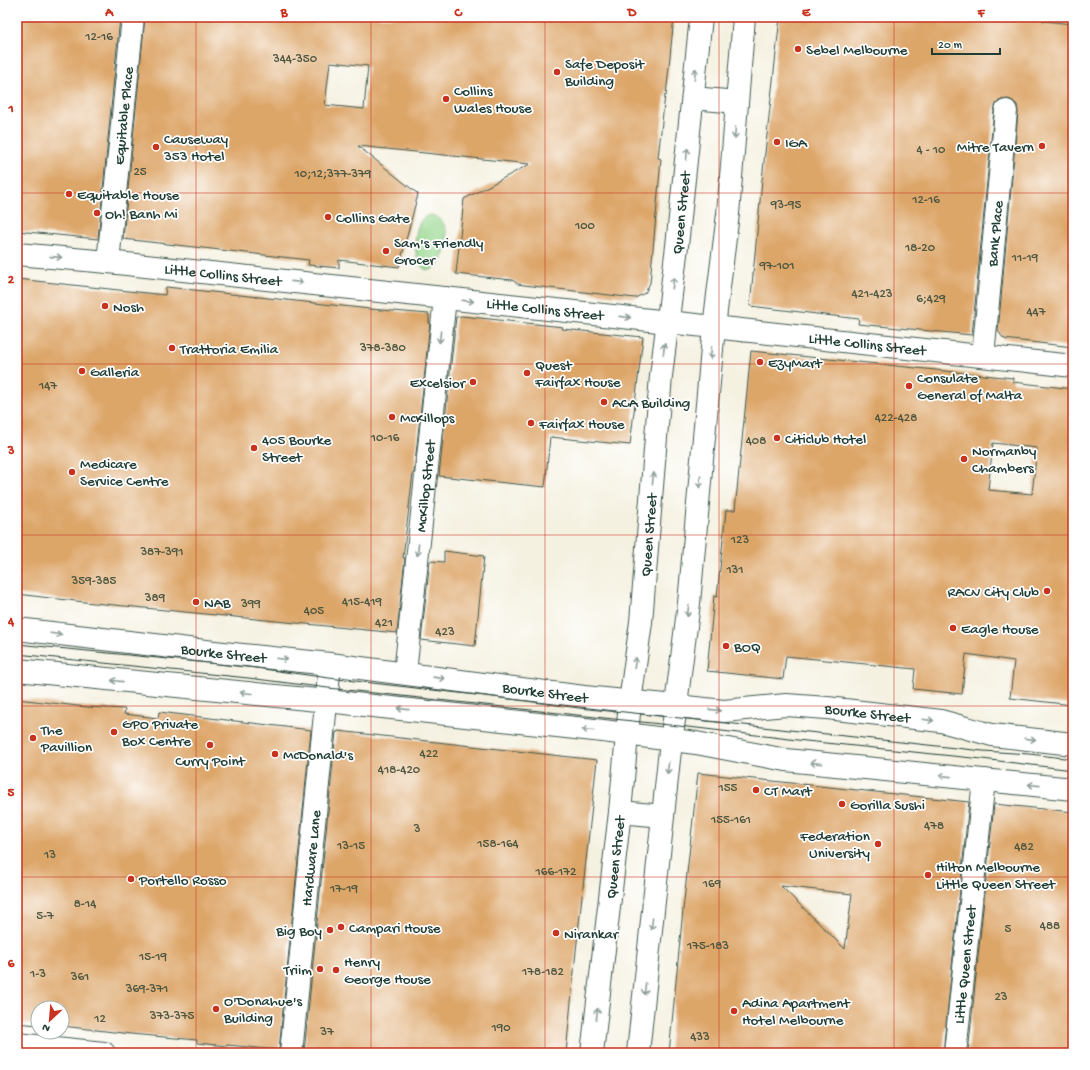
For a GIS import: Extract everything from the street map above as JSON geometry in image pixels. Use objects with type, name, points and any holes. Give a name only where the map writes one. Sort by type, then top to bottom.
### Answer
[{"type":"street","name":"Equitable Place","points":[[108,262],[133,17]]},
{"type":"street","name":"Queen Street","points":[[592,1053],[624,777],[630,702],[641,622],[661,376],[677,246],[701,17]]},
{"type":"street","points":[[638,1053],[663,816],[689,603],[714,327],[728,214],[744,17]]},
{"type":"street","points":[[693,98],[737,102]]},
{"type":"street","name":"Bank Place","points":[[982,356],[1006,111]]},
{"type":"street","name":"Little Collins Street","points":[[17,254],[108,262],[1073,366]]},
{"type":"street","name":"McKillop Street","points":[[405,673],[445,298]]},
{"type":"street","name":"Bourke Street","points":[[17,629],[330,664],[630,702],[724,711],[786,704],[827,708],[941,721],[992,735],[1073,744]]},
{"type":"street","name":"Hardware Lane","points":[[291,1053],[330,664]]},
{"type":"street","points":[[17,670],[327,701],[627,734],[696,743],[786,760],[1073,789]]},
{"type":"street","name":"Little Queen Street","points":[[955,1053],[984,780]]},
{"type":"street","points":[[620,812],[663,816]]},
{"type":"street","points":[[17,1044],[104,1053]]},
{"type":"green space","points":[[431,215],[440,219],[445,226],[447,236],[446,246],[439,263],[434,268],[428,270],[419,262],[415,240],[418,226],[425,217]]},
{"type":"building","points":[[17,17],[120,17],[98,239],[17,231]]},
{"type":"building","points":[[145,17],[674,17],[658,158],[661,159],[650,283],[645,293],[635,298],[524,285],[518,284],[512,280],[456,274],[464,199],[530,164],[358,146],[418,194],[399,267],[339,260],[339,268],[308,265],[309,260],[123,239]],"holes":[[[330,62],[368,66],[364,109],[325,105]]]},
{"type":"building","points":[[780,17],[1043,17],[1043,21],[1073,24],[1073,347],[1004,339],[998,331],[1018,112],[1017,105],[1008,99],[1000,100],[996,104],[994,110],[972,335],[858,324],[859,319],[750,306]]},
{"type":"building","points":[[17,279],[165,295],[166,287],[429,314],[430,323],[414,473],[403,558],[405,558],[397,633],[17,594]]},
{"type":"building","points":[[462,316],[563,327],[562,329],[643,337],[630,445],[550,437],[545,487],[439,476],[456,317]]},
{"type":"building","points":[[751,351],[1013,378],[1013,382],[1073,389],[1073,705],[1010,698],[1014,661],[966,654],[962,694],[913,689],[915,669],[786,656],[783,679],[707,671],[714,596],[717,597],[726,510],[735,510]],"holes":[[[993,443],[1037,448],[1032,494],[988,490]]]},
{"type":"building","points":[[444,551],[484,556],[475,646],[421,640],[430,561],[444,562]]},
{"type":"building","points":[[17,699],[87,707],[125,709],[124,714],[158,718],[159,712],[311,730],[279,1050],[197,1043],[197,1040],[70,1027],[70,1000],[30,1000],[30,1024],[17,1023]]},
{"type":"building","points":[[338,731],[597,760],[566,1053],[304,1053],[336,732]]},
{"type":"building","points":[[698,773],[969,802],[943,1053],[669,1053]],"holes":[[[781,886],[852,894],[845,949]]]},
{"type":"building","points":[[994,804],[1073,812],[1073,970],[1069,1009],[1073,1012],[1073,1053],[968,1053]]},
{"type":"tram line","points":[[17,644],[249,667],[329,678],[606,710],[983,751],[1073,759]]},
{"type":"tram line","points":[[17,654],[248,678],[1073,770]]},
{"type":"place","name":"Sebel Melbourne","points":[[798,49]]},
{"type":"place","name":"Safe Deposit Building","points":[[557,72]]},
{"type":"place","name":"Collins Wales House","points":[[446,99]]},
{"type":"place","name":"IGA","points":[[777,142]]},
{"type":"place","name":"Mitre Tavern","points":[[1042,146]]},
{"type":"place","name":"Causeway 353 Hotel","points":[[156,147]]},
{"type":"place","name":"Equitable House","points":[[69,194]]},
{"type":"place","name":"Oh! Banh Mi","points":[[97,213]]},
{"type":"place","name":"Collins Gate","points":[[328,217]]},
{"type":"place","name":"Sam's Friendly Grocer","points":[[386,251]]},
{"type":"place","name":"Nosh","points":[[105,306]]},
{"type":"place","name":"Trattoria Emilia","points":[[172,348]]},
{"type":"place","name":"EzyMart","points":[[760,362]]},
{"type":"place","name":"Galleria","points":[[82,371]]},
{"type":"place","name":"Quest Fairfax House","points":[[527,373]]},
{"type":"place","name":"Excelsior","points":[[473,382]]},
{"type":"place","name":"Consulate General of Malta","points":[[909,386]]},
{"type":"place","name":"ACA Building","points":[[604,402]]},
{"type":"place","name":"McKillops","points":[[392,417]]},
{"type":"place","name":"Fairfax House","points":[[531,423]]},
{"type":"place","name":"Citiclub Hotel","points":[[777,438]]},
{"type":"place","name":"405 Bourke Street","points":[[254,448]]},
{"type":"place","name":"Normanby Chambers","points":[[964,459]]},
{"type":"place","name":"Medicare Service Centre","points":[[72,472]]},
{"type":"place","name":"RACV City Club","points":[[1047,591]]},
{"type":"place","name":"NAB","points":[[196,602]]},
{"type":"place","name":"Eagle House","points":[[953,628]]},
{"type":"place","name":"BOQ","points":[[726,646]]},
{"type":"place","name":"GPO Private Box Centre","points":[[114,732]]},
{"type":"place","name":"The Pavillion","points":[[33,738]]},
{"type":"place","name":"Curry Point","points":[[210,745]]},
{"type":"place","name":"McDonald's","points":[[275,754]]},
{"type":"place","name":"CT Mart","points":[[756,790]]},
{"type":"place","name":"Gorilla Sushi","points":[[842,804]]},
{"type":"place","name":"Federation University","points":[[878,844]]},
{"type":"place","name":"Hilton Melbourne Little Queen Street","points":[[928,875]]},
{"type":"place","name":"Portello Rosso","points":[[131,879]]},
{"type":"place","name":"Campari House","points":[[341,927]]},
{"type":"place","name":"Big Boy","points":[[330,930]]},
{"type":"place","name":"Nirankar","points":[[556,933]]},
{"type":"place","name":"Triim","points":[[320,969]]},
{"type":"place","name":"Henry George House","points":[[336,970]]},
{"type":"place","name":"O'Donahue's Building","points":[[216,1009]]},
{"type":"place","name":"Adina Apartment Hotel Melbourne","points":[[734,1011]]}]
